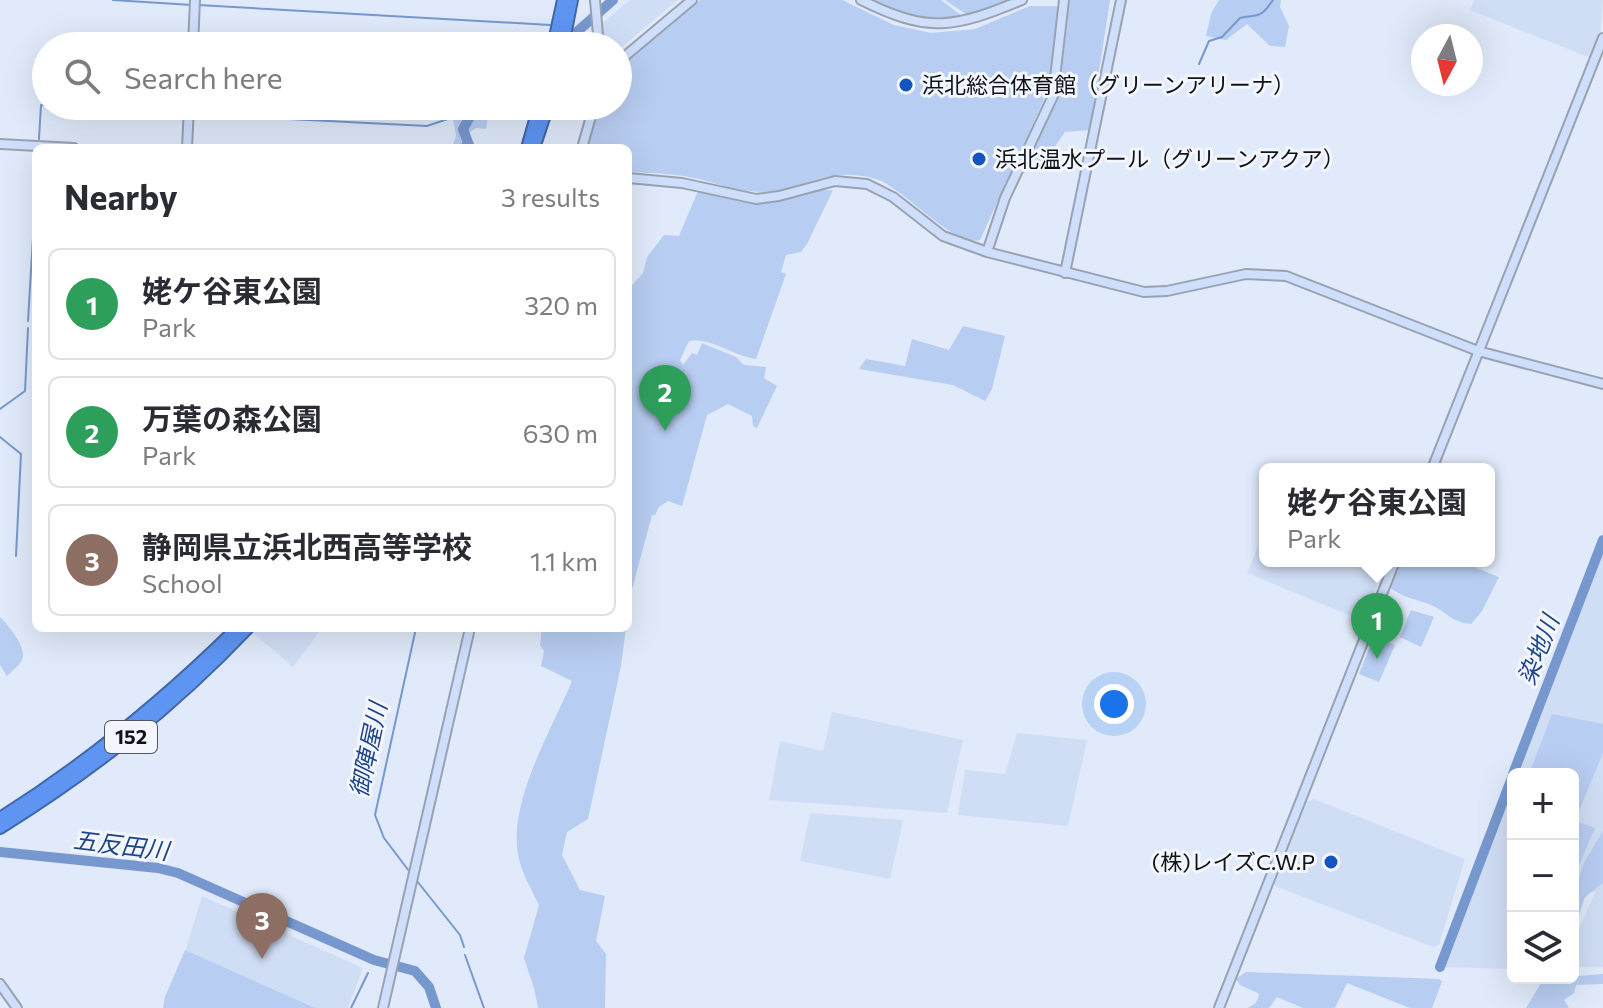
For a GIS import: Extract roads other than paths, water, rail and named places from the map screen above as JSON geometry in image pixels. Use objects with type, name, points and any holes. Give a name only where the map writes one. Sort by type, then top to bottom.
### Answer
[{"type":"highway","points":[[556,32],[563,0]]},
{"type":"highway","points":[[566,32],[572,0]]},
{"type":"highway","points":[[528,144],[535,120]]},
{"type":"highway","points":[[535,144],[543,120]]},
{"type":"highway","name":"152","points":[[0,818],[40,793],[169,693],[233,632]]},
{"type":"highway","name":"152","points":[[0,828],[106,758],[177,699],[244,632]]},
{"type":"street","points":[[632,50],[692,0]]},
{"type":"street","points":[[861,0],[901,18],[931,25],[964,22],[1022,0]]},
{"type":"street","points":[[987,252],[1005,198],[1053,96],[1064,0]]},
{"type":"street","points":[[1065,273],[1121,0]]},
{"type":"street","points":[[595,1],[598,32]]},
{"type":"street","points":[[194,32],[195,3]]},
{"type":"street","points":[[1434,463],[1603,38]]},
{"type":"street","points":[[187,144],[189,120]]},
{"type":"street","points":[[583,144],[590,120]]},
{"type":"street","points":[[0,144],[32,146]]},
{"type":"street","points":[[632,178],[682,183],[752,199],[779,196],[835,181],[867,184],[893,197],[943,236],[987,252],[1129,290],[1151,292],[1246,274],[1281,275],[1478,351],[1603,384]]},
{"type":"street","points":[[1219,1008],[1393,567]]},
{"type":"street","points":[[383,1008],[469,632]]},
{"type":"street","points":[[0,984],[17,1008]]},
{"type":"waterway","points":[[113,0],[192,5]]},
{"type":"waterway","name":"御陣屋川","points":[[577,32],[613,0]]},
{"type":"waterway","points":[[1199,64],[1209,41],[1222,37],[1240,18],[1262,13],[1273,0]]},
{"type":"waterway","points":[[198,5],[550,25]]},
{"type":"waterway","name":"御陣屋川","points":[[572,30],[577,31]]},
{"type":"waterway","points":[[39,139],[40,120]]},
{"type":"waterway","points":[[310,120],[427,126],[445,120]]},
{"type":"waterway","name":"御陣屋川","points":[[468,120],[463,129],[469,144]]},
{"type":"waterway","points":[[462,144],[465,140]]},
{"type":"waterway","points":[[28,321],[32,254]]},
{"type":"waterway","points":[[0,409],[25,391],[28,328]]},
{"type":"waterway","points":[[0,437],[21,454],[16,556]]},
{"type":"waterway","name":"染地川","points":[[1515,768],[1603,540]]},
{"type":"waterway","name":"御陣屋川","points":[[409,871],[384,838],[375,815],[415,632]]},
{"type":"waterway","name":"染地川","points":[[1440,967],[1507,791]]},
{"type":"waterway","name":"五反田川","points":[[0,852],[158,868],[178,873],[374,960],[415,971],[429,987],[436,1008]]},
{"type":"waterway","name":"御陣屋川","points":[[417,881],[460,935],[464,947]]},
{"type":"waterway","name":"御陣屋川","points":[[465,955],[484,1008]]},
{"type":"waterway","points":[[351,1008],[368,973]]},
{"type":"place","name":"浜北総合体育館（グリーンアリーナ）","points":[[906,85]]},
{"type":"place","name":"浜北温水プール（グリーンアクア）","points":[[979,159]]},
{"type":"place","name":"万葉の森公園","points":[[665,431]]},
{"type":"place","name":"姥ケ谷東公園","points":[[1377,659]]},
{"type":"place","name":"(株)レイズC.W.P","points":[[1331,862]]},
{"type":"place","name":"静岡県立浜北西高等学校","points":[[262,959]]}]
